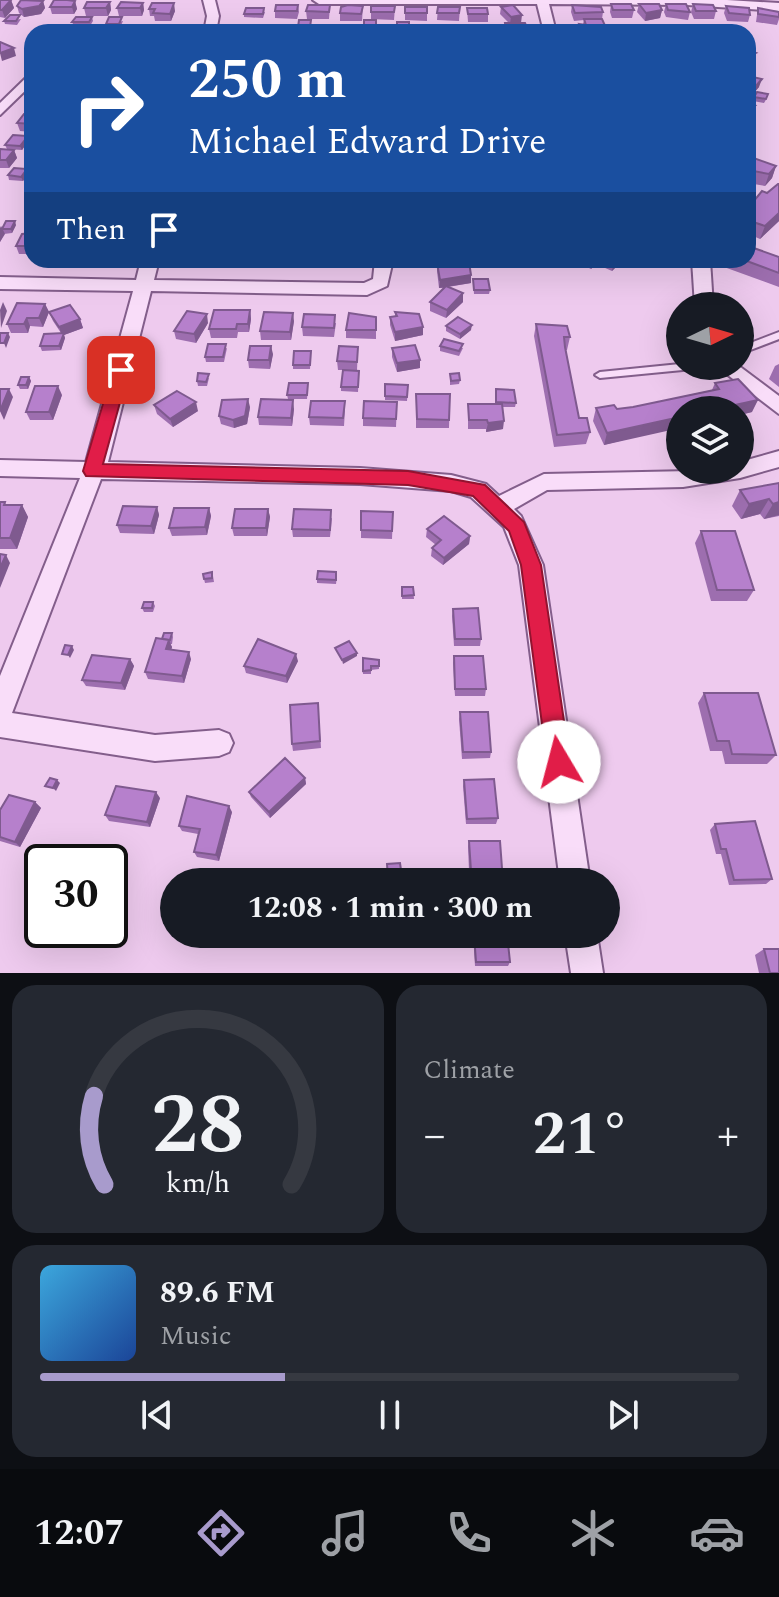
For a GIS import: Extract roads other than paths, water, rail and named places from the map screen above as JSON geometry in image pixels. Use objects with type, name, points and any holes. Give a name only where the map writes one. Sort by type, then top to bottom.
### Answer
[{"type":"street","points":[[209,0],[212,24]]},
{"type":"street","points":[[319,0],[687,1],[779,7]]},
{"type":"street","points":[[543,1],[548,24]]},
{"type":"street","points":[[0,111],[24,85]]},
{"type":"street","points":[[0,709],[92,471],[148,268]]},
{"type":"street","points":[[0,283],[367,289],[378,286],[384,276],[384,268]]},
{"type":"street","points":[[702,268],[703,292]]},
{"type":"street","points":[[744,380],[779,407]]},
{"type":"street","points":[[754,466],[779,459]]},
{"type":"street","points":[[0,468],[408,478],[478,490],[517,527],[531,565],[573,868]]},
{"type":"street","points":[[498,507],[544,482],[666,479]]},
{"type":"street","points":[[0,724],[155,748],[219,743]]},
{"type":"street","points":[[583,948],[587,973]]},
{"type":"lane","points":[[754,345],[779,335]]},
{"type":"lane","points":[[600,375],[666,369]]}]
